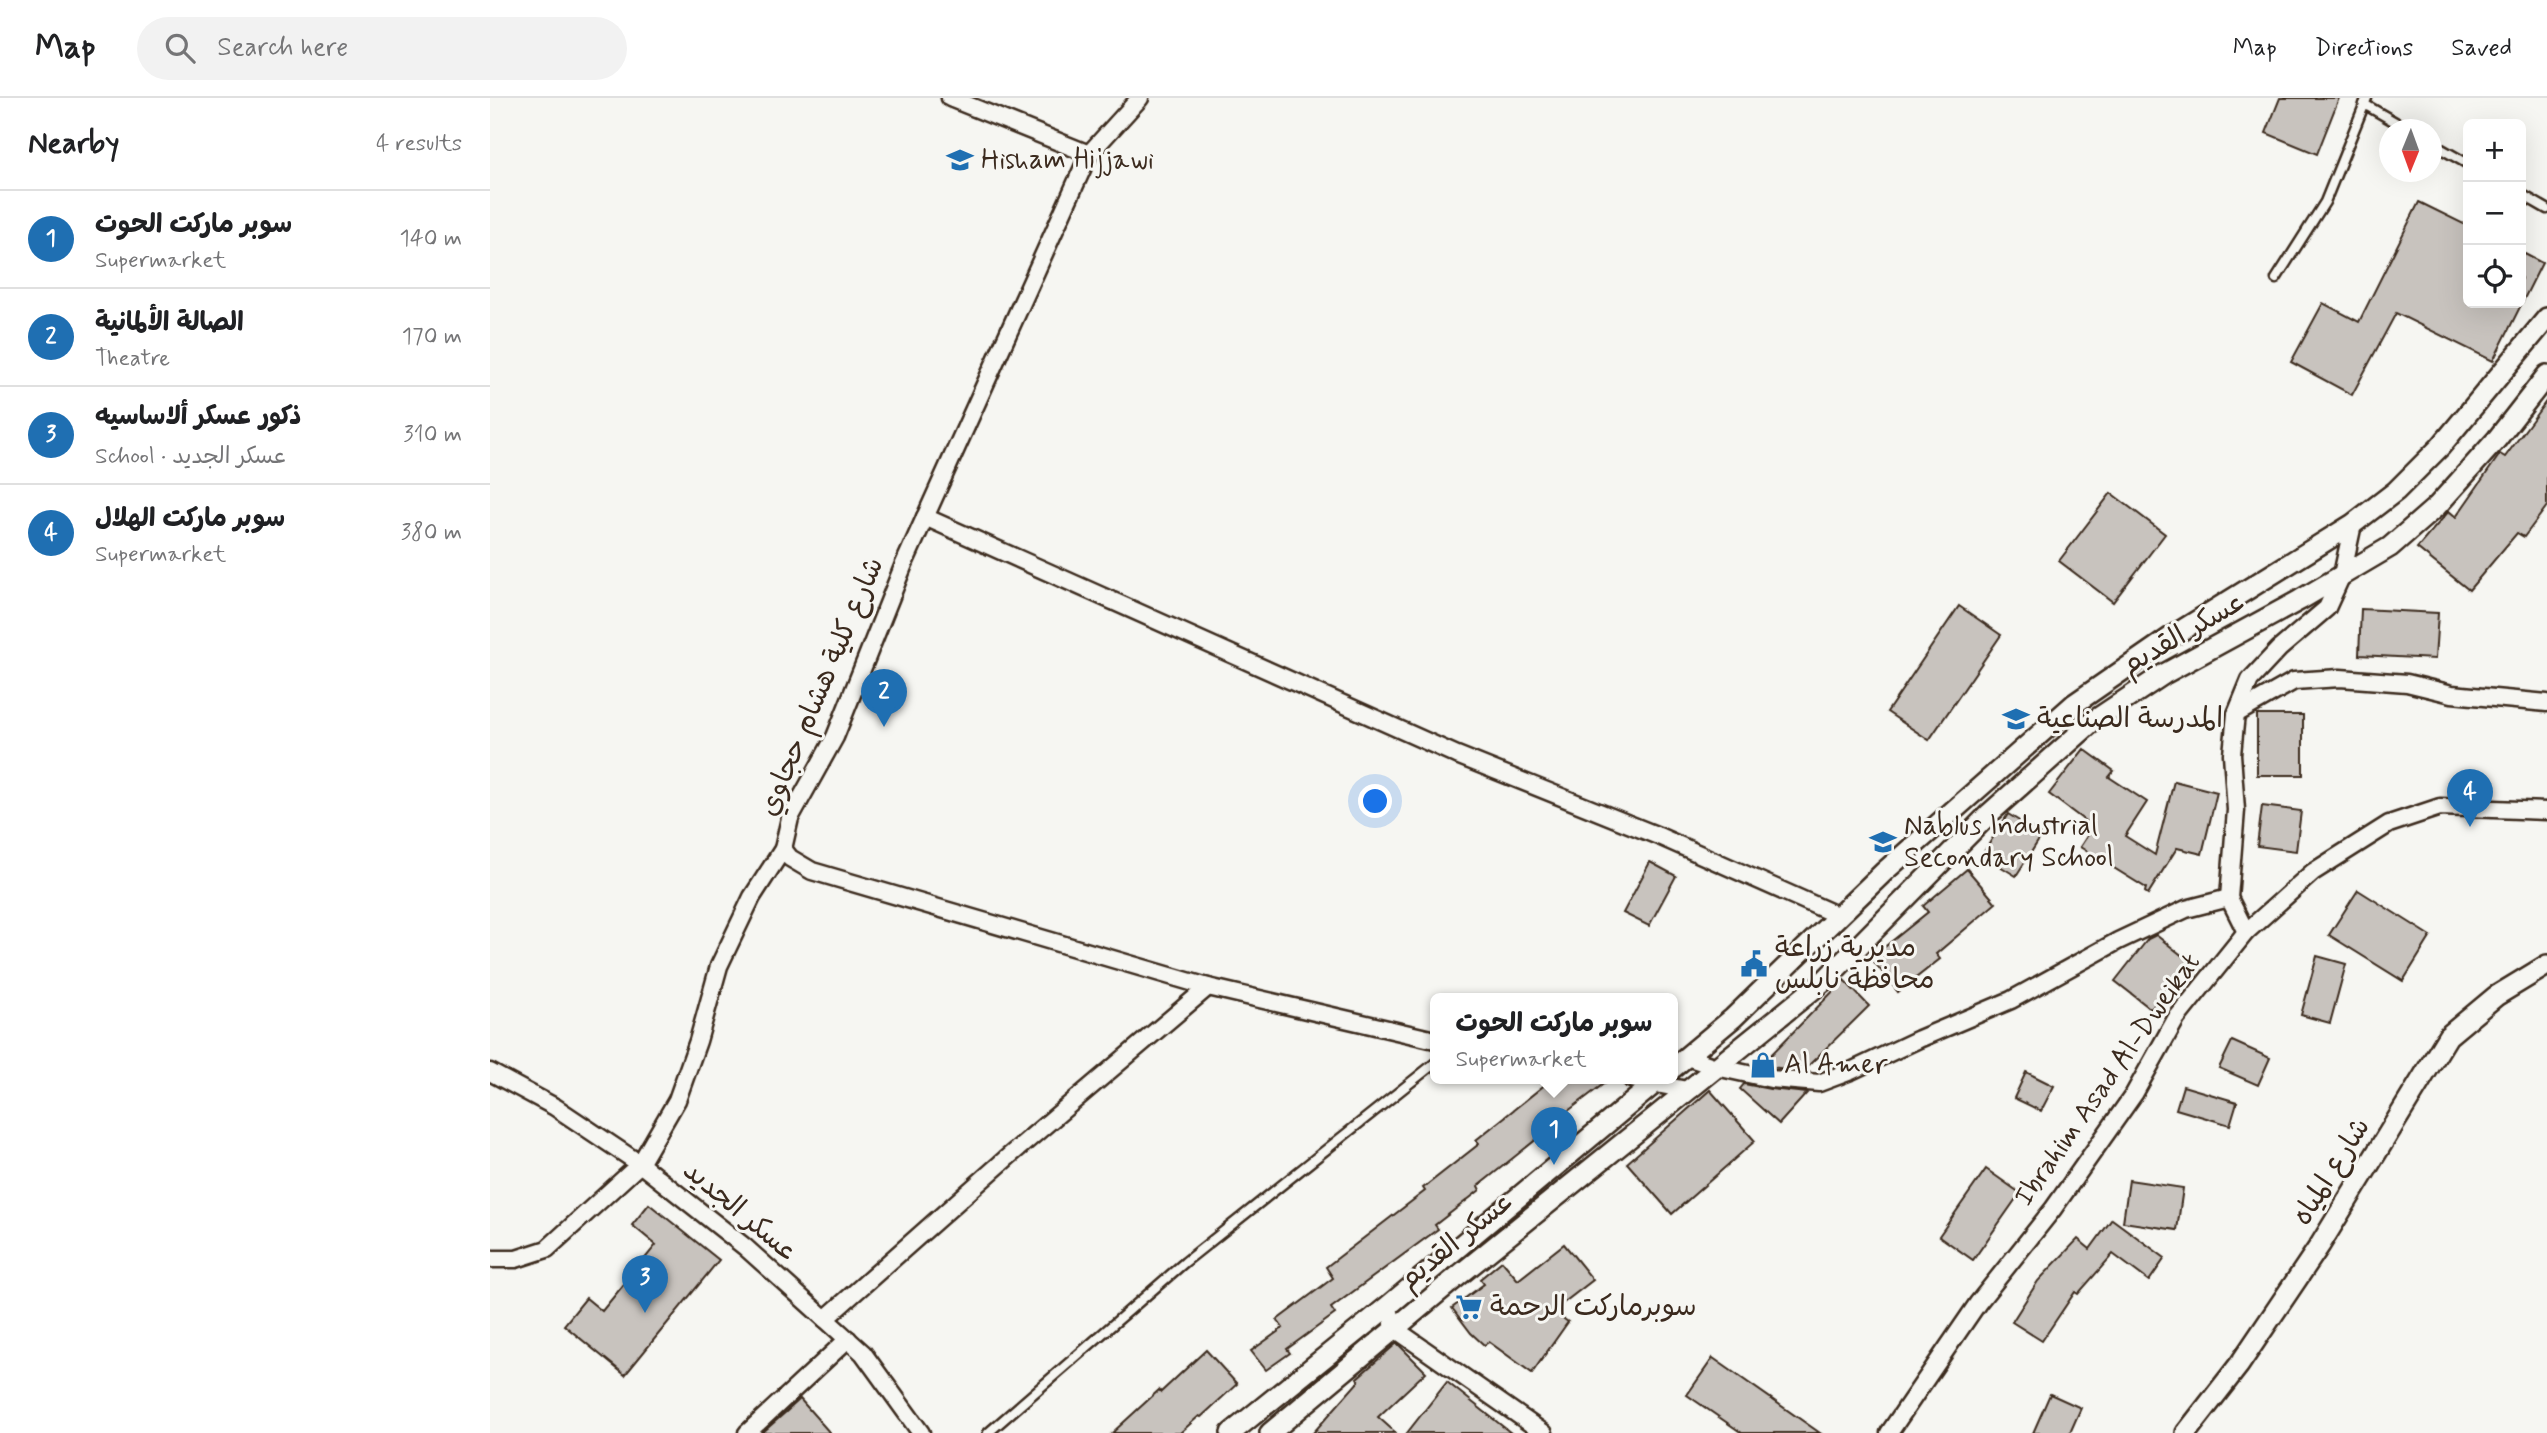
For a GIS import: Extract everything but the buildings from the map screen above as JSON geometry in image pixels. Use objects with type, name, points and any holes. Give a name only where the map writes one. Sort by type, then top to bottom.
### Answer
[{"type":"street","points":[[950,98],[1089,154]]},
{"type":"street","name":"شارع كلية هشام حجاوي","points":[[1140,98],[1089,154],[904,564],[835,737],[790,818],[783,849],[790,858],[812,871],[1208,987],[1430,1039]]},
{"type":"street","name":"عسكر القديم","points":[[1680,1062],[1733,1018],[1885,871],[2074,704],[2174,635],[2353,524],[2396,491],[2440,447],[2547,318]]},
{"type":"street","name":"عسكر القديم","points":[[1270,1433],[1826,979],[1990,813],[2092,722],[2164,674],[2390,547],[2437,506],[2497,439],[2547,375]]},
{"type":"street","points":[[925,517],[1457,755],[1661,837],[1839,916]]},
{"type":"street","points":[[2246,932],[2229,898],[2236,810],[2232,754],[2236,714],[2250,680],[2279,649],[2327,608],[2342,575],[2353,524]]},
{"type":"street","points":[[2236,714],[2294,681],[2340,678],[2407,683],[2452,694],[2547,704]]},
{"type":"street","name":"Ibrahim Asad Al-Dweikat","points":[[1889,1433],[1978,1303],[2053,1209],[2134,1094],[2176,1019],[2246,932],[2314,872],[2389,824],[2441,807],[2547,811]]},
{"type":"street","points":[[490,1259],[516,1259],[547,1249],[640,1164],[677,1100],[698,1041],[719,966],[752,897],[783,849]]},
{"type":"street","points":[[1680,1062],[1792,1082],[1819,1083],[2011,1000],[2118,941],[2186,909],[2229,898]]},
{"type":"street","name":"شارع المياه","points":[[2186,1433],[2239,1365],[2320,1245],[2448,1036],[2496,996],[2547,965]]},
{"type":"street","points":[[825,1319],[998,1165],[1208,987]]},
{"type":"street","name":"عسكر الجديد","points":[[490,1072],[555,1107],[640,1164],[745,1247],[863,1353],[921,1433]]},
{"type":"street","name":"عسكر القديم","points":[[1231,1433],[1655,1084]]},
{"type":"street","points":[[1664,1084],[1687,1090]]},
{"type":"street","points":[[1388,1306],[1395,1329],[1544,1433]]},
{"type":"street","points":[[747,1433],[848,1339]]},
{"type":"lane","points":[[2276,279],[2325,202],[2365,101],[2392,119]]},
{"type":"lane","points":[[2442,149],[2463,161]]},
{"type":"lane","points":[[2526,197],[2547,209]]},
{"type":"lane","points":[[988,1433],[1185,1262],[1430,1067]]},
{"type":"place","name":"Hisham Hijjawi","points":[[960,160]]},
{"type":"place","name":"المدرسة الصناعية","points":[[2016,719]]},
{"type":"place","name":"الصالة الألمانية","points":[[884,727]]},
{"type":"place","name":"سوبر ماركت الهلال","points":[[2470,827]]},
{"type":"place","name":"Nablus Industrial Secondary School","points":[[1883,842]]},
{"type":"place","name":"مديرية زراعة محافظة نابلس","points":[[1754,964]]},
{"type":"place","name":"Al Amer","points":[[1763,1065]]},
{"type":"place","name":"سوبر ماركت الحوت","points":[[1554,1165]]},
{"type":"place","name":"سوبرماركت الرحمة","points":[[1469,1307]]},
{"type":"place","name":"ذكور عسكر ألاساسيه","points":[[645,1313]]}]
